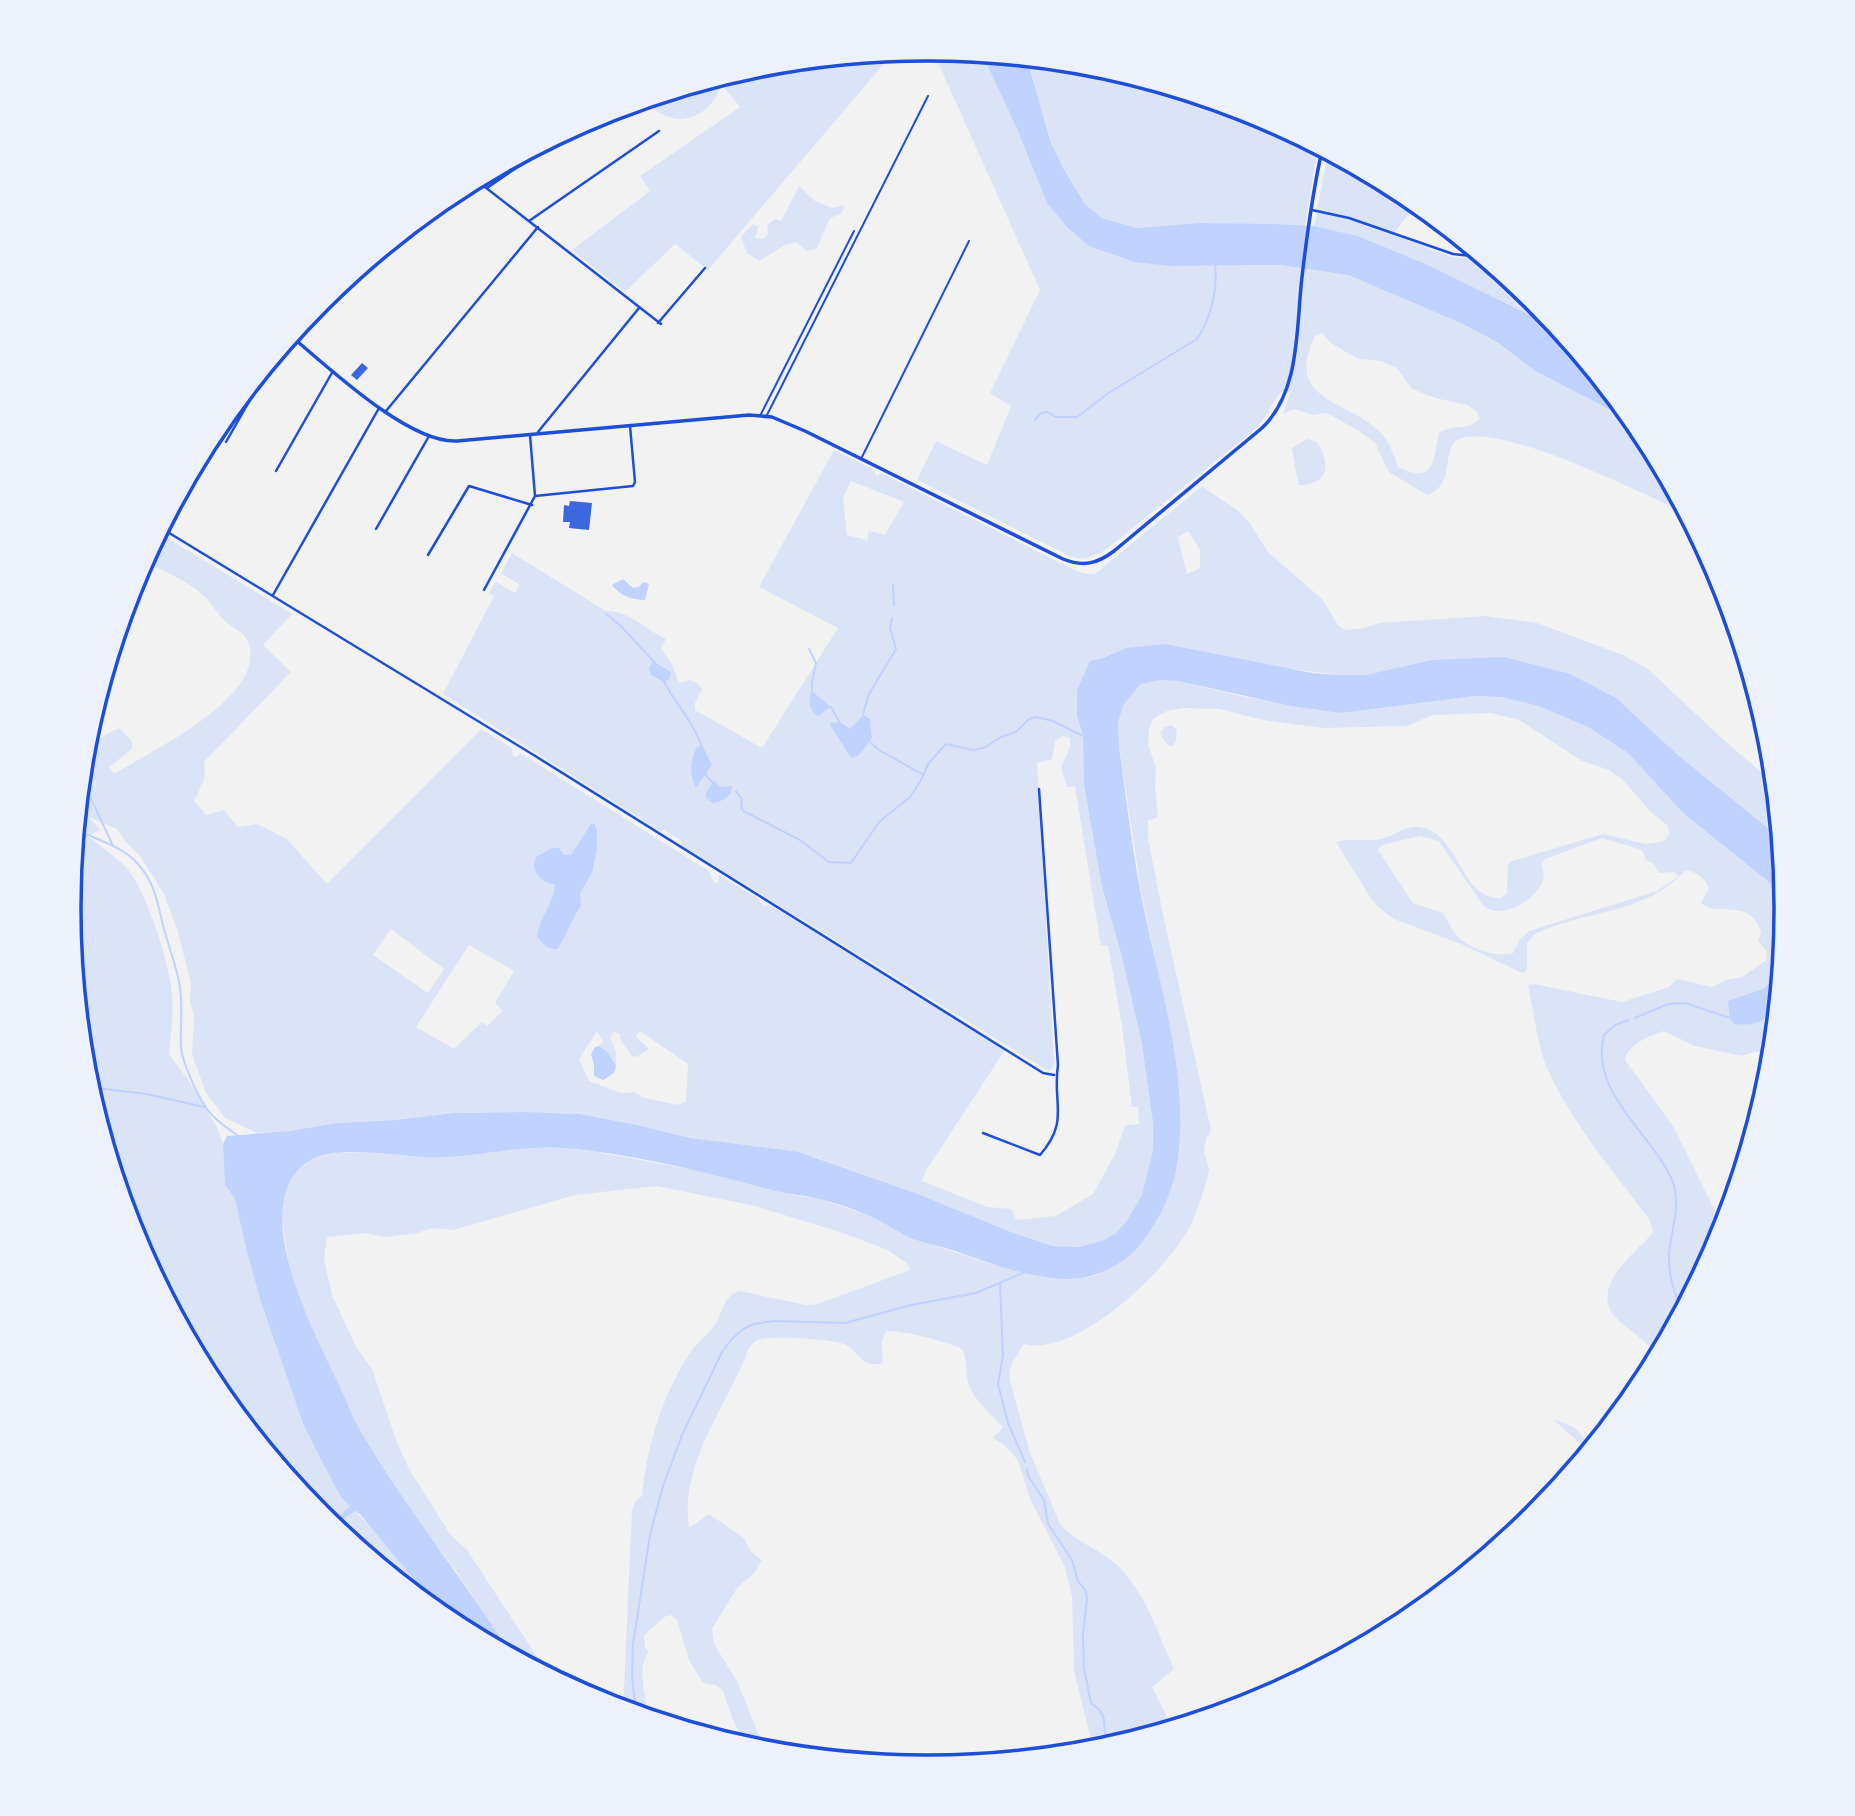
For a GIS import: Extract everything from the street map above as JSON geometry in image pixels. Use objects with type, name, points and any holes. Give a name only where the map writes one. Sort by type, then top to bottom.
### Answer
[{"type":"street","points":[[529,221],[659,131]]},
{"type":"street","points":[[298,342],[379,408],[429,436],[451,442],[767,416],[862,458],[1063,559],[1079,564],[1100,560],[1251,437],[1276,413],[1289,379],[1295,347],[1302,276],[1321,159]]},
{"type":"street","points":[[509,172],[486,188],[660,324],[705,268]]},
{"type":"street","points":[[1312,210],[1349,218],[1453,254],[1467,255]]},
{"type":"street","points":[[385,411],[538,227]]},
{"type":"street","points":[[536,435],[639,308]]},
{"type":"street","points":[[276,471],[332,371]]},
{"type":"street","points":[[226,442],[247,406]]},
{"type":"street","points":[[273,596],[379,408]]},
{"type":"street","points":[[535,496],[634,485],[630,426]]},
{"type":"street","points":[[484,590],[535,496],[530,435]]},
{"type":"street","points":[[376,530],[429,436]]},
{"type":"street","points":[[428,555],[468,486],[532,505]]},
{"type":"street","points":[[168,532],[1043,1073],[1055,1075]]},
{"type":"street","points":[[983,1133],[1040,1156],[1059,1124],[1055,1075],[1058,1066],[1039,789]]},
{"type":"lane","points":[[767,416],[928,96]]},
{"type":"lane","points":[[761,415],[854,231]]},
{"type":"lane","points":[[862,458],[969,242]]},
{"type":"shaded area","points":[[938,61],[986,63],[1047,203],[1171,266],[1280,265],[1348,275],[1463,324],[1497,343],[1535,371],[1612,411],[1632,438],[1673,507],[1606,476],[1537,449],[1478,436],[1459,439],[1453,444],[1442,483],[1427,495],[1389,472],[1375,443],[1327,413],[1313,415],[1294,409],[1283,414],[1290,393],[1282,391],[1254,430],[1108,548],[1090,557],[1080,558],[1070,556],[917,480],[936,441],[987,465],[1011,406],[990,393],[1040,290]],"holes":[[[1322,333],[1331,343],[1358,359],[1381,361],[1397,368],[1412,389],[1435,398],[1467,405],[1476,411],[1480,418],[1471,425],[1449,428],[1439,433],[1433,460],[1426,471],[1410,472],[1398,467],[1382,434],[1365,420],[1322,396],[1307,374],[1307,357],[1315,336]]]},
{"type":"shaded area","points":[[885,63],[708,270],[675,244],[625,292],[572,250],[650,191],[640,176],[740,107],[723,87],[817,68]]},
{"type":"shaded area","points":[[1029,67],[1147,90],[1200,106],[1252,126],[1316,157],[1305,225],[1198,223],[1136,228],[1102,218],[1085,204],[1051,143]]},
{"type":"shaded area","points":[[721,87],[708,107],[688,118],[678,119],[652,107]]},
{"type":"shaded area","points":[[1326,162],[1414,215],[1409,213],[1393,234],[1451,257],[1470,258],[1533,316],[1426,264],[1358,236],[1314,226]]},
{"type":"shaded area","points":[[799,186],[815,201],[832,208],[845,205],[841,214],[830,218],[817,248],[807,251],[796,242],[785,245],[759,261],[747,253],[741,237],[753,224],[759,226],[755,238],[764,239],[768,234],[767,225],[775,219],[781,221]]},
{"type":"shaded area","points":[[1307,439],[1317,442],[1324,458],[1324,471],[1322,477],[1316,481],[1299,485],[1292,448]]},
{"type":"shaded area","points":[[834,450],[874,470],[876,476],[881,473],[1064,565],[1090,574],[1099,571],[1202,486],[1237,510],[1249,522],[1268,552],[1322,599],[1338,625],[1345,630],[1379,623],[1485,616],[1537,623],[1623,655],[1648,669],[1763,774],[1770,830],[1678,755],[1616,698],[1431,660],[1366,675],[1338,675],[1126,648],[1090,661],[1077,690],[1077,716],[1083,736],[1084,785],[1102,887],[1121,953],[1146,1062],[1153,1149],[1142,1195],[1126,1222],[1116,1233],[1104,1240],[1079,1247],[1052,1246],[815,1157],[690,1138],[580,1114],[454,1113],[257,1133],[225,1118],[206,1093],[192,1055],[194,1015],[190,1002],[191,983],[177,929],[164,894],[140,856],[117,829],[89,817],[100,830],[88,836],[126,867],[141,892],[156,928],[167,964],[172,994],[169,1054],[218,1129],[223,1144],[225,1185],[235,1199],[261,1302],[340,1498],[351,1506],[339,1517],[291,1466],[256,1423],[223,1378],[194,1331],[145,1232],[110,1127],[97,1073],[88,1019],[81,908],[88,797],[98,739],[119,728],[132,741],[132,749],[109,767],[114,774],[179,736],[227,699],[243,679],[250,659],[246,638],[222,618],[204,596],[183,581],[153,566],[166,537],[292,614],[263,645],[291,672],[204,762],[205,777],[194,801],[206,815],[224,810],[238,827],[257,824],[287,839],[327,884],[481,729],[512,748],[513,756],[517,757],[520,753],[709,871],[714,883],[718,883],[719,875],[756,897],[764,906],[770,905],[1005,1050],[927,1169],[922,1181],[987,1207],[1011,1209],[1016,1220],[1056,1216],[1093,1194],[1115,1154],[1125,1125],[1139,1124],[1138,1107],[1132,1107],[1108,945],[1101,946],[1075,787],[1067,787],[1061,767],[1071,745],[1069,737],[1062,736],[1055,741],[1052,759],[1037,763],[1054,1061],[1053,1067],[1048,1071],[681,845],[681,840],[664,830],[660,831],[443,694],[494,596],[489,593],[496,582],[515,593],[520,585],[501,573],[512,553],[606,611],[630,617],[666,639],[661,648],[673,666],[679,683],[690,680],[702,689],[695,703],[695,710],[762,748],[838,628],[759,587]],"holes":[[[851,481],[904,502],[885,535],[869,531],[867,540],[847,535],[843,498]],[[1188,531],[1200,550],[1200,568],[1187,574],[1178,537]],[[391,929],[444,969],[428,993],[373,955]],[[469,945],[514,971],[495,1003],[503,1011],[487,1026],[482,1022],[454,1049],[416,1027]],[[597,1031],[603,1041],[599,1046],[608,1052],[616,1066],[616,1052],[610,1038],[614,1031],[620,1034],[621,1041],[632,1056],[636,1057],[649,1049],[636,1037],[640,1031],[688,1064],[686,1101],[678,1105],[644,1098],[634,1092],[621,1093],[589,1081],[579,1059]]]},
{"type":"shaded area","points":[[1160,680],[1178,681],[1245,697],[1341,713],[1475,696],[1501,697],[1539,706],[1588,727],[1628,753],[1683,813],[1773,885],[1772,963],[1761,1052],[1742,1056],[1695,1046],[1664,1031],[1635,1045],[1625,1060],[1673,1126],[1717,1214],[1687,1283],[1651,1348],[1617,1319],[1609,1308],[1607,1296],[1616,1273],[1653,1230],[1649,1219],[1595,1148],[1558,1090],[1541,1050],[1528,985],[1622,1002],[1669,987],[1677,979],[1712,987],[1726,980],[1742,977],[1766,960],[1767,952],[1758,941],[1761,931],[1755,920],[1741,911],[1716,909],[1701,903],[1709,889],[1708,885],[1700,876],[1686,870],[1669,885],[1633,904],[1535,934],[1527,943],[1527,969],[1524,973],[1520,972],[1461,944],[1394,919],[1370,897],[1336,842],[1379,839],[1409,828],[1425,828],[1437,834],[1446,844],[1469,880],[1478,889],[1488,896],[1501,898],[1507,893],[1508,864],[1512,861],[1603,834],[1646,844],[1665,841],[1669,834],[1668,826],[1650,811],[1622,779],[1609,770],[1582,761],[1519,720],[1491,713],[1432,715],[1407,726],[1322,728],[1263,720],[1219,709],[1185,708],[1167,711],[1154,718],[1149,728],[1148,745],[1156,767],[1158,817],[1148,821],[1148,838],[1211,1130],[1204,1150],[1208,1175],[1190,1226],[1179,1244],[1142,1286],[1118,1307],[1069,1338],[1045,1345],[1024,1344],[1009,1372],[1029,1450],[1060,1524],[1073,1536],[1117,1565],[1136,1588],[1150,1614],[1174,1669],[1152,1687],[1168,1720],[1092,1738],[1074,1671],[1072,1597],[1065,1567],[1030,1499],[1018,1460],[993,1438],[1003,1427],[973,1393],[968,1383],[962,1349],[937,1340],[894,1331],[887,1331],[882,1346],[883,1363],[876,1364],[865,1362],[840,1343],[787,1338],[756,1341],[749,1348],[698,1458],[691,1480],[689,1528],[709,1514],[744,1538],[750,1551],[762,1560],[755,1572],[737,1588],[712,1629],[714,1644],[737,1681],[762,1738],[741,1733],[723,1690],[703,1683],[689,1660],[677,1620],[671,1615],[664,1617],[644,1635],[645,1647],[649,1652],[642,1674],[646,1707],[624,1698],[632,1510],[642,1496],[657,1422],[671,1386],[690,1353],[715,1325],[727,1300],[734,1293],[740,1291],[806,1305],[818,1304],[910,1270],[908,1264],[888,1250],[840,1232],[755,1206],[657,1186],[575,1195],[453,1230],[433,1228],[385,1237],[365,1233],[327,1237],[324,1259],[332,1295],[356,1347],[372,1369],[396,1440],[409,1469],[450,1534],[467,1550],[540,1660],[502,1640],[361,1433],[305,1316],[289,1268],[281,1207],[287,1186],[312,1158],[338,1153],[524,1147],[592,1151],[689,1169],[793,1195],[816,1198],[868,1215],[909,1237],[990,1264],[1074,1279],[1094,1276],[1115,1266],[1180,1105],[1167,1013],[1142,897],[1119,746],[1118,722],[1124,704],[1141,684]],"holes":[[[1420,836],[1439,841],[1482,904],[1499,911],[1517,907],[1539,888],[1544,876],[1542,863],[1545,859],[1602,838],[1642,850],[1646,860],[1653,863],[1659,873],[1674,872],[1679,876],[1657,891],[1529,931],[1520,939],[1513,953],[1492,953],[1477,949],[1459,938],[1443,913],[1413,903],[1378,850],[1382,845]]]},
{"type":"shaded area","points":[[1171,725],[1177,730],[1173,746],[1167,745],[1160,733]]},
{"type":"shaded area","points":[[1553,1419],[1574,1427],[1586,1439],[1581,1445]]},
{"type":"shaded area","points":[[355,1511],[379,1535],[420,1586],[369,1545],[342,1520]]},
{"type":"water","points":[[986,63],[1029,67],[1051,143],[1062,166],[1085,204],[1102,218],[1136,228],[1198,223],[1277,224],[1314,226],[1358,236],[1426,264],[1533,316],[1564,350],[1612,411],[1535,371],[1498,343],[1463,324],[1348,275],[1280,265],[1171,266],[1135,262],[1089,246],[1068,228],[1047,203]]},
{"type":"water","points":[[623,579],[633,588],[639,587],[643,582],[649,584],[645,600],[618,592],[612,585]]},
{"type":"water","points":[[1165,644],[1312,673],[1338,675],[1366,675],[1431,660],[1504,657],[1570,674],[1616,698],[1678,755],[1770,830],[1773,885],[1683,813],[1628,753],[1588,727],[1539,706],[1501,697],[1475,696],[1341,713],[1291,706],[1178,681],[1160,680],[1141,684],[1124,704],[1118,722],[1119,746],[1138,881],[1177,1069],[1180,1137],[1174,1179],[1154,1224],[1137,1248],[1111,1268],[1090,1276],[1068,1279],[1011,1270],[908,1237],[867,1215],[833,1203],[672,1165],[616,1154],[561,1148],[527,1148],[441,1157],[365,1152],[333,1153],[309,1161],[291,1181],[283,1207],[284,1237],[291,1270],[315,1335],[364,1437],[502,1640],[418,1584],[360,1514],[355,1511],[342,1520],[339,1516],[350,1506],[341,1498],[304,1426],[261,1302],[235,1199],[225,1185],[223,1144],[227,1136],[454,1113],[580,1114],[690,1138],[799,1152],[1052,1246],[1079,1247],[1104,1240],[1116,1233],[1126,1222],[1142,1195],[1153,1149],[1153,1123],[1142,1044],[1121,953],[1102,887],[1084,785],[1083,736],[1077,716],[1077,690],[1090,661],[1126,648]]},
{"type":"water","points":[[654,662],[671,672],[669,679],[664,682],[651,675],[649,669]]},
{"type":"water","points":[[812,691],[831,707],[818,716],[810,705]]},
{"type":"water","points":[[863,715],[870,719],[872,738],[858,756],[851,758],[829,723],[840,722],[850,729]]},
{"type":"water","points":[[702,745],[712,765],[696,788],[691,773],[692,762],[697,747]]},
{"type":"water","points":[[714,780],[720,787],[732,786],[726,798],[713,803],[706,798],[706,793]]},
{"type":"water","points":[[591,824],[597,829],[597,849],[592,873],[580,893],[581,906],[564,939],[557,949],[550,949],[537,936],[555,885],[539,877],[534,866],[536,857],[552,848],[559,848],[564,855],[571,855]]},
{"type":"water","points":[[1770,982],[1767,1017],[1757,1023],[1734,1024],[1730,1018],[1728,1001],[1763,989]]},
{"type":"water","points":[[599,1046],[608,1052],[616,1066],[614,1073],[603,1080],[594,1076],[591,1054],[595,1047]]},
{"type":"building","points":[[362,363],[368,368],[357,380],[351,375]]},
{"type":"building","points":[[570,501],[592,503],[589,530],[569,528],[570,522],[563,522],[564,505],[569,506]]},
{"type":"waterway","points":[[1035,420],[1041,413],[1047,412],[1056,417],[1077,417],[1110,392],[1197,339],[1212,303],[1215,264]]},
{"type":"waterway","points":[[893,585],[894,605]]},
{"type":"waterway","points":[[606,614],[621,626],[655,663]]},
{"type":"waterway","points":[[863,714],[869,694],[896,649],[890,628],[892,618]]},
{"type":"waterway","points":[[809,649],[816,663],[812,690]]},
{"type":"waterway","points":[[663,680],[701,744]]},
{"type":"waterway","points":[[831,707],[840,723]]},
{"type":"waterway","points":[[736,791],[742,799],[743,811],[800,840],[829,862],[851,863],[879,822],[910,797],[928,764],[946,744],[973,750],[984,748],[1001,737],[1016,732],[1029,719],[1036,717],[1053,721],[1083,736]]},
{"type":"waterway","points":[[870,742],[922,774]]},
{"type":"waterway","points":[[705,774],[712,782]]},
{"type":"waterway","points":[[89,793],[113,846]]},
{"type":"waterway","points":[[85,834],[131,857],[151,883],[179,979],[181,1047],[184,1061],[208,1110],[237,1135]]},
{"type":"waterway","points":[[1635,1018],[1668,1004],[1685,1003],[1730,1018]]},
{"type":"waterway","points":[[1628,1020],[1615,1025],[1604,1035],[1602,1056],[1605,1075],[1613,1094],[1662,1162],[1675,1189],[1676,1207],[1669,1268],[1678,1300]]},
{"type":"waterway","points":[[101,1089],[147,1094],[204,1107]]},
{"type":"waterway","points":[[635,1702],[633,1644],[650,1535],[663,1486],[682,1435],[722,1352],[732,1339],[754,1324],[773,1321],[845,1323],[911,1305],[976,1293],[1025,1272]]},
{"type":"waterway","points":[[1000,1284],[1003,1355],[998,1384],[1008,1423],[1025,1462]]},
{"type":"waterway","points":[[1027,1469],[1028,1476],[1044,1500],[1048,1524],[1072,1560],[1078,1581],[1086,1591],[1084,1668],[1091,1703],[1102,1714],[1106,1735]]}]
